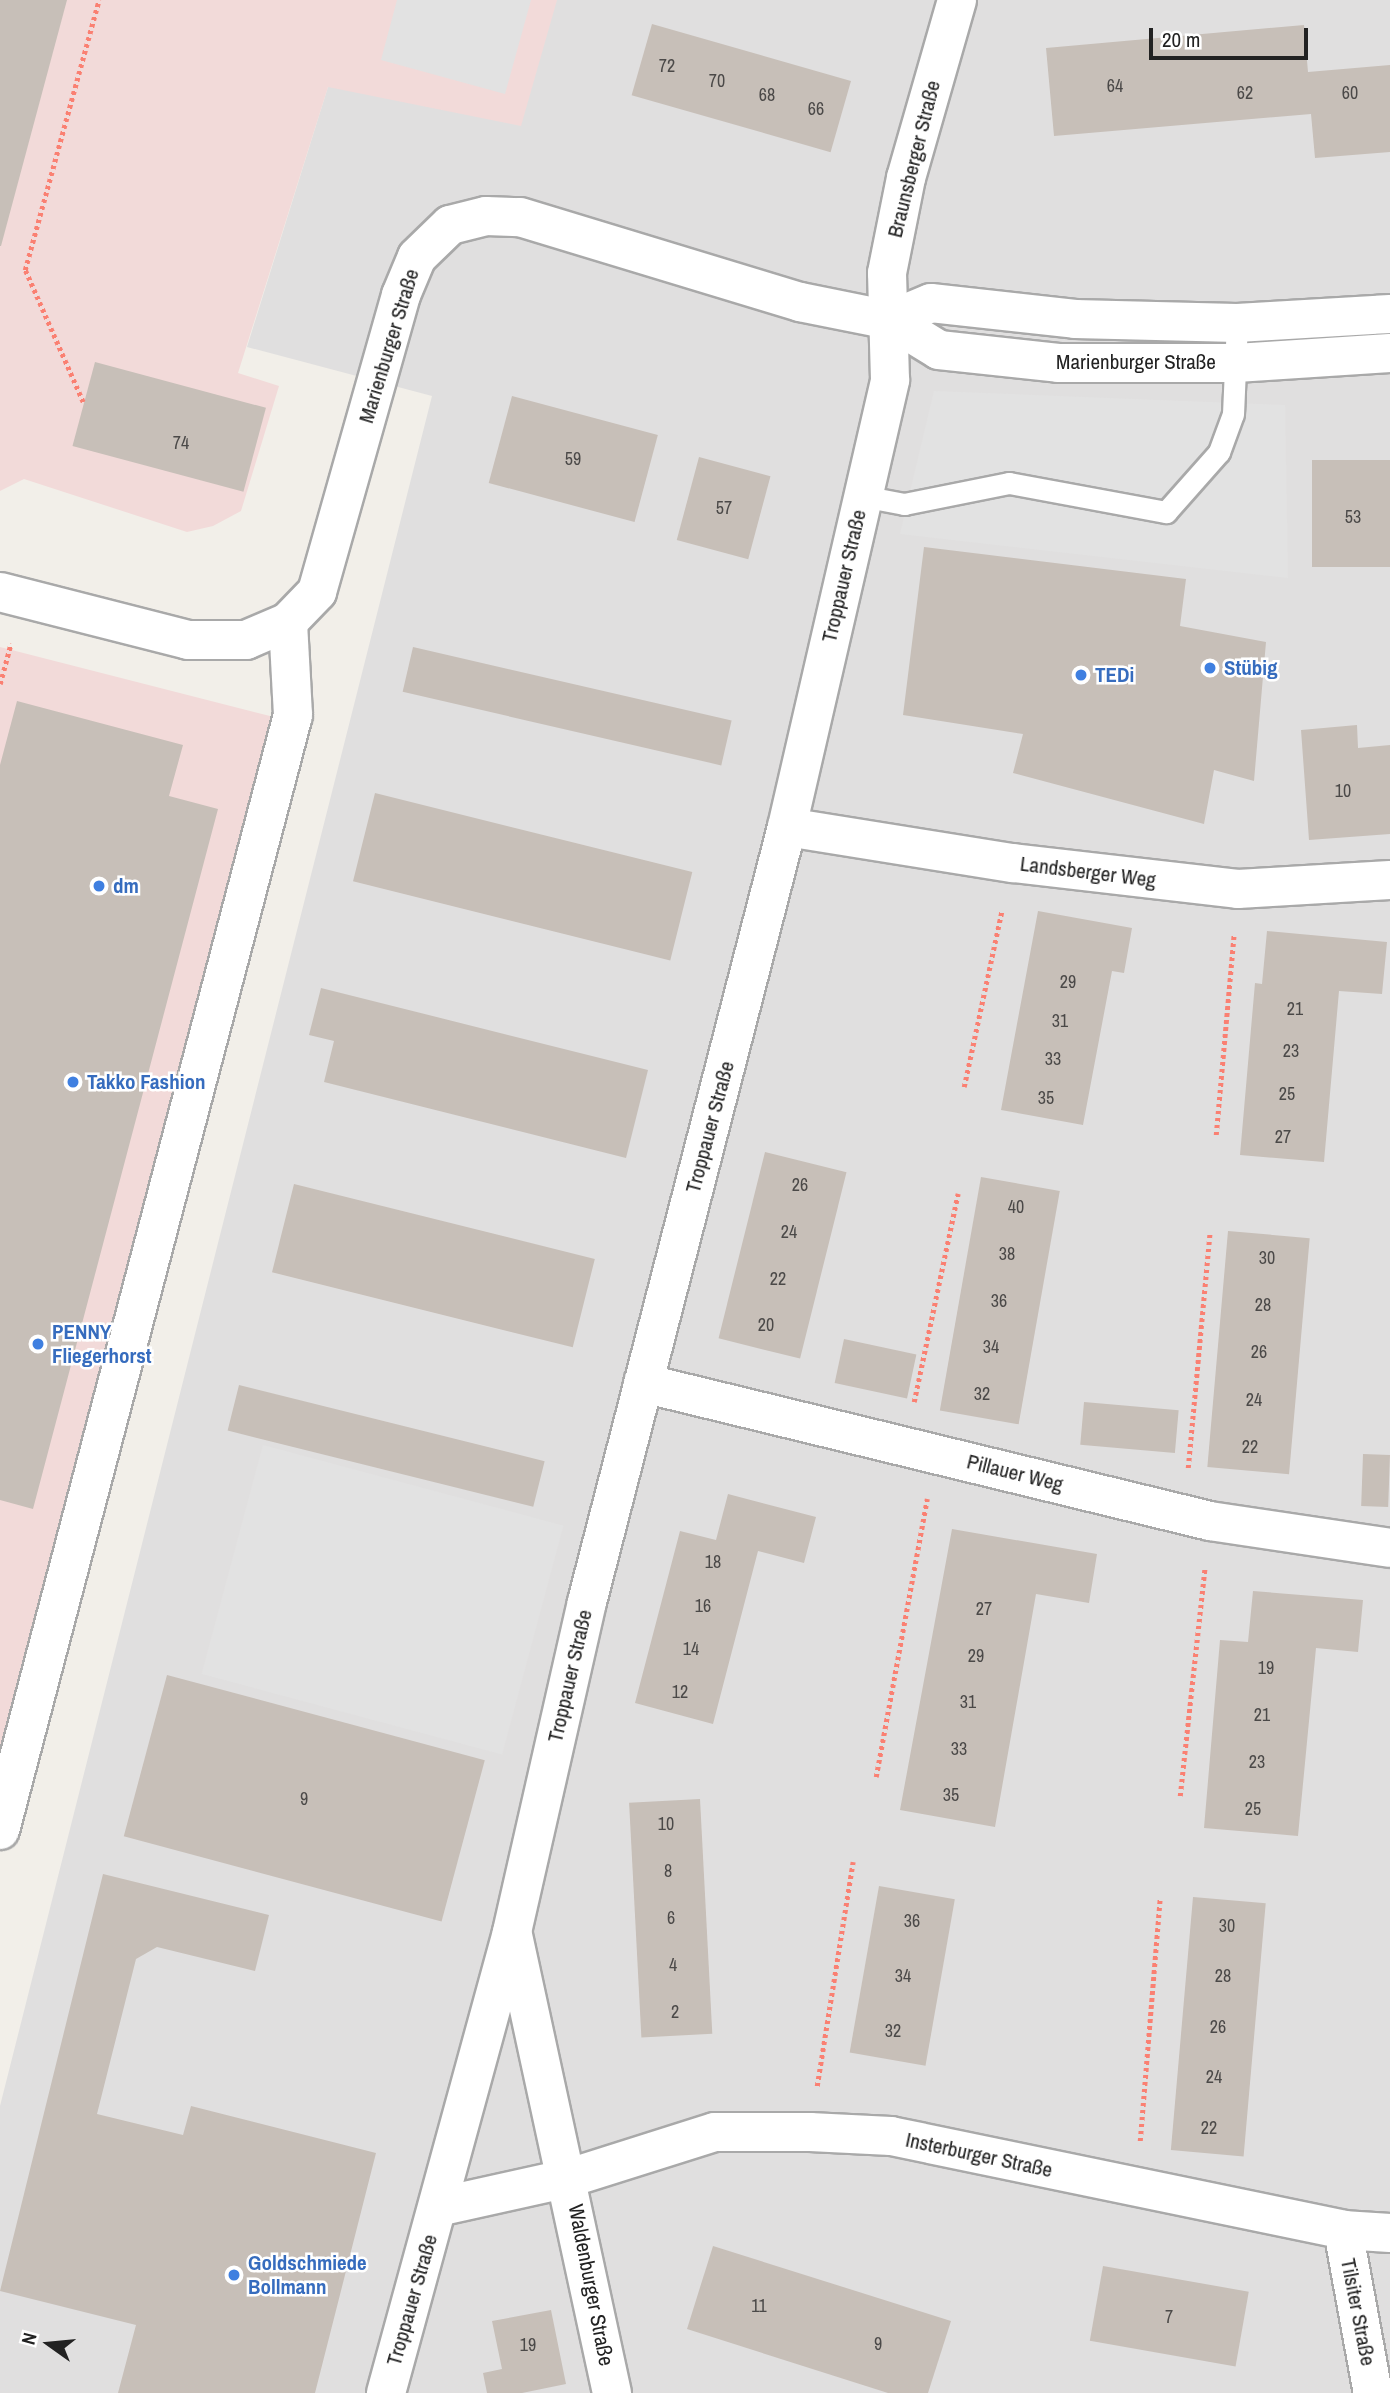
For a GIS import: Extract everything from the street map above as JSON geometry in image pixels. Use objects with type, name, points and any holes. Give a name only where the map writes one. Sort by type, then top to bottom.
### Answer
[{"type":"street","name":"Braunsberger Straße","points":[[890,320],[887,273],[906,178],[957,0]]},
{"type":"street","name":"Marienburger Straße","points":[[0,592],[120,626],[188,640],[246,640],[288,622],[317,592],[401,295],[417,257],[450,225],[486,216],[520,217],[800,302],[890,320],[939,350],[1058,363],[1236,363],[1390,352]]},
{"type":"street","name":"Marienburger Straße","points":[[890,320],[930,303],[1075,319],[1237,323],[1390,314]]},
{"type":"street","name":"Troppauer Straße","points":[[386,2393],[513,1931],[587,1602],[787,827],[890,380],[890,320]]},
{"type":"street","points":[[0,1830],[293,715],[288,622]]},
{"type":"street","name":"Landsberger Weg","points":[[787,827],[1013,863],[1238,889],[1390,880]]},
{"type":"street","name":"Pillauer Weg","points":[[643,1383],[1197,1517],[1390,1548]]},
{"type":"street","name":"Troppauer Straße","points":[[438,2207],[569,2178],[513,1931]]},
{"type":"street","name":"Insterburger Straße","points":[[569,2178],[715,2132],[810,2132],[891,2136],[1343,2230],[1390,2233]]},
{"type":"street","name":"Waldenburger Straße","points":[[569,2178],[612,2393]]},
{"type":"street","name":"Tilsiter Straße","points":[[1343,2230],[1373,2393]]},
{"type":"lane","points":[[862,496],[904,504],[1009,483],[1166,512],[1219,452],[1233,414],[1237,323]]},
{"type":"path","points":[[83,402],[26,270],[99,0]]},
{"type":"path","points":[[964,1087],[1013,863]]},
{"type":"path","points":[[1216,1135],[1238,889]]},
{"type":"path","points":[[876,1777],[958,1194]]},
{"type":"path","points":[[1180,1796],[1197,1517],[1210,1232]]},
{"type":"path","points":[[810,2132],[853,1862]]},
{"type":"path","points":[[1136,2189],[1160,1898]]},
{"type":"shaded area","points":[[0,0],[557,0],[521,126],[328,87],[238,373],[279,386],[241,511],[213,526],[187,532],[24,479],[0,491]]},
{"type":"shaded area","points":[[355,0],[1390,0],[1390,2393],[0,2393],[0,2106],[432,396],[247,347]]},
{"type":"shaded area","points":[[397,0],[531,0],[505,94],[381,60]]},
{"type":"shaded area","points":[[934,391],[1285,405],[1288,578],[900,534]]},
{"type":"shaded area","points":[[0,647],[274,717],[0,1755]]},
{"type":"shaded area","points":[[263,1445],[563,1525],[502,1754],[202,1674]]},
{"type":"building","points":[[0,0],[67,0],[1,246],[0,246]]},
{"type":"building","points":[[652,24],[851,81],[831,152],[632,95]]},
{"type":"building","points":[[1304,25],[1308,72],[1390,65],[1390,152],[1315,158],[1311,114],[1054,136],[1046,48]]},
{"type":"building","points":[[95,362],[266,408],[243,492],[72,446]]},
{"type":"building","points":[[512,396],[658,435],[635,522],[489,483]]},
{"type":"building","points":[[699,457],[770,476],[748,559],[677,540]]},
{"type":"building","points":[[1312,460],[1390,460],[1390,567],[1312,567]]},
{"type":"building","points":[[924,547],[1186,579],[1180,626],[1266,642],[1254,781],[1214,770],[1204,824],[1013,773],[1023,734],[903,715]]},
{"type":"building","points":[[413,647],[732,721],[721,765],[403,692]]},
{"type":"building","points":[[17,701],[183,745],[169,796],[218,809],[33,1509],[0,1500],[0,765]]},
{"type":"building","points":[[1357,725],[1358,748],[1390,745],[1390,834],[1309,840],[1301,730]]},
{"type":"building","points":[[375,793],[692,872],[670,960],[353,881]]},
{"type":"building","points":[[1038,911],[1132,928],[1124,973],[1112,971],[1083,1125],[1001,1110]]},
{"type":"building","points":[[1267,931],[1387,942],[1382,994],[1339,991],[1324,1162],[1240,1155],[1255,983],[1262,984]]},
{"type":"building","points":[[321,988],[648,1070],[626,1158],[324,1082],[334,1041],[309,1035]]},
{"type":"building","points":[[765,1152],[847,1172],[800,1359],[719,1338]]},
{"type":"building","points":[[981,1177],[1060,1191],[1019,1424],[940,1410]]},
{"type":"building","points":[[294,1184],[595,1259],[573,1347],[272,1272]]},
{"type":"building","points":[[1228,1231],[1310,1238],[1289,1474],[1207,1467]]},
{"type":"building","points":[[844,1339],[916,1354],[907,1398],[835,1383]]},
{"type":"building","points":[[239,1385],[545,1461],[533,1507],[228,1431]]},
{"type":"building","points":[[1084,1402],[1179,1410],[1175,1453],[1080,1445]]},
{"type":"building","points":[[1363,1454],[1390,1455],[1388,1507],[1361,1506]]},
{"type":"building","points":[[728,1494],[816,1517],[804,1563],[758,1551],[713,1724],[635,1703],[680,1531],[716,1540]]},
{"type":"building","points":[[952,1529],[1097,1554],[1089,1603],[1036,1594],[995,1827],[900,1810]]},
{"type":"building","points":[[1253,1591],[1363,1600],[1358,1652],[1316,1648],[1298,1836],[1204,1828],[1220,1640],[1248,1642]]},
{"type":"building","points":[[167,1675],[485,1760],[442,1921],[124,1836]]},
{"type":"building","points":[[700,1799],[712,2034],[641,2037],[629,1803]]},
{"type":"building","points":[[103,1874],[269,1915],[255,1971],[157,1947],[136,1959],[97,2114],[183,2135],[191,2106],[376,2153],[315,2393],[118,2393],[136,2325],[0,2291]]},
{"type":"building","points":[[879,1886],[955,1899],[925,2066],[850,2052]]},
{"type":"building","points":[[1193,1897],[1266,1903],[1244,2156],[1171,2150]]},
{"type":"building","points":[[713,2246],[951,2321],[928,2393],[888,2393],[687,2329]]},
{"type":"building","points":[[1103,2266],[1249,2292],[1236,2367],[1090,2341]]},
{"type":"building","points":[[551,2310],[566,2384],[522,2393],[487,2393],[483,2373],[502,2369],[492,2321]]},
{"type":"place","name":"Stübig","points":[[1210,668]]},
{"type":"place","name":"TEDi","points":[[1081,675]]},
{"type":"place","name":"dm","points":[[99,886]]},
{"type":"place","name":"Takko Fashion","points":[[73,1082]]},
{"type":"place","name":"PENNY Fliegerhorst","points":[[38,1344]]},
{"type":"place","name":"Goldschmiede Bollmann","points":[[234,2275]]}]
